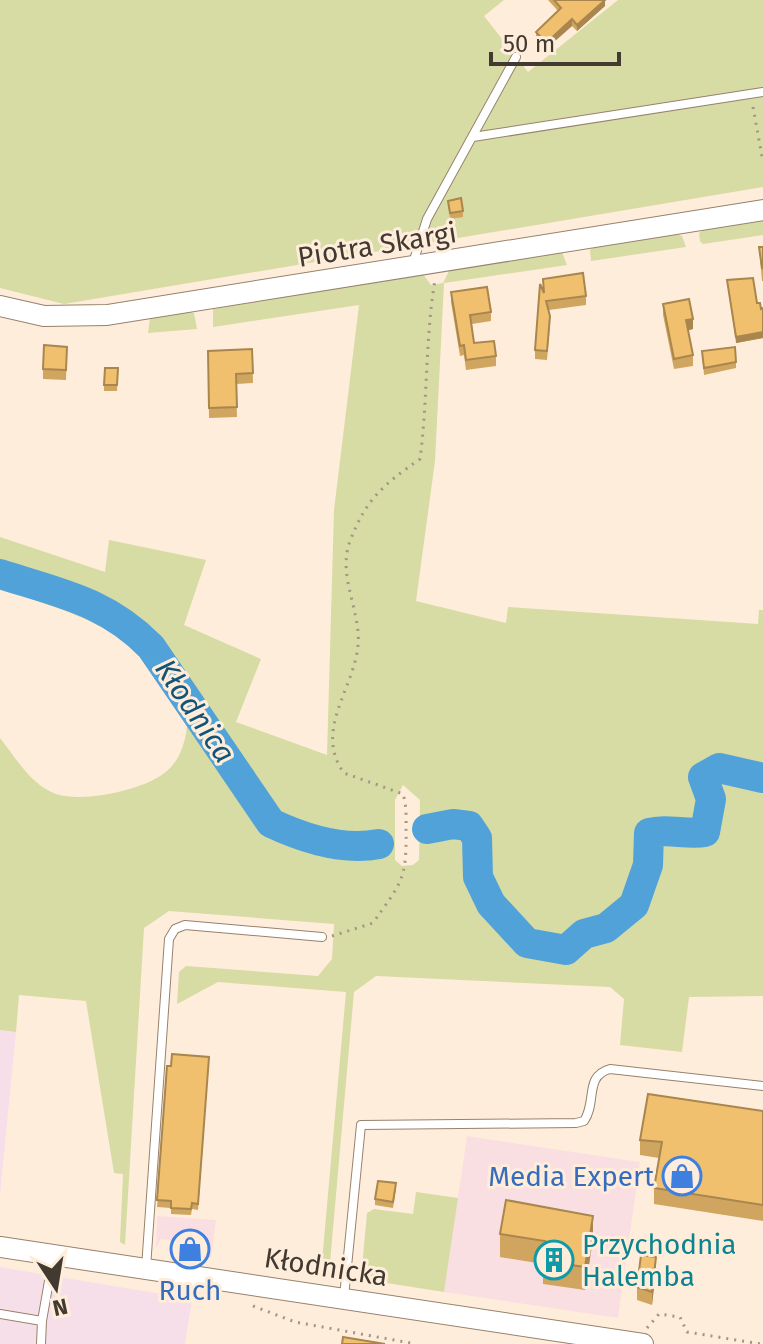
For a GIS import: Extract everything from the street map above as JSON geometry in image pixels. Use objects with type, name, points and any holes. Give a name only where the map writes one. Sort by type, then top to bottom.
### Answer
[{"type":"street","name":"Piotra Skargi","points":[[0,306],[44,316],[107,315],[763,210]]},
{"type":"street","name":"Kłodnicka","points":[[0,1247],[344,1298],[549,1337],[643,1344]]},
{"type":"lane","points":[[412,268],[427,219],[516,57]]},
{"type":"lane","points":[[473,137],[763,92]]},
{"type":"lane","points":[[146,1268],[169,939],[175,929],[185,925],[322,937]]},
{"type":"lane","points":[[344,1298],[361,1125],[576,1123],[584,1121],[590,1112],[594,1079],[599,1072],[610,1069],[763,1086]]},
{"type":"lane","points":[[41,1344],[54,1255]]},
{"type":"lane","points":[[0,1314],[42,1321]]},
{"type":"path","points":[[750,94],[763,162]]},
{"type":"path","points":[[322,937],[373,923],[406,874],[403,794],[375,783],[356,780],[344,773],[334,753],[337,705],[352,677],[358,644],[346,570],[348,546],[363,510],[382,485],[420,459],[427,409],[428,329],[437,264]]},
{"type":"path","points":[[248,1303],[295,1322],[416,1344]]},
{"type":"shaded area","points":[[0,1030],[16,1032],[0,1195]]},
{"type":"shaded area","points":[[467,1136],[640,1162],[618,1318],[444,1292]]},
{"type":"shaded area","points":[[157,1216],[216,1220],[211,1258],[184,1255],[181,1242],[161,1239],[156,1249]]},
{"type":"shaded area","points":[[0,1267],[192,1299],[185,1344],[0,1344]]},
{"type":"green space","points":[[0,0],[504,0],[484,16],[528,72],[618,0],[763,0],[763,187],[64,304],[0,288]]},
{"type":"green space","points":[[763,221],[763,235],[703,244],[700,241],[699,233],[705,229]]},
{"type":"green space","points":[[677,234],[682,236],[686,247],[591,261],[590,250],[595,246]]},
{"type":"green space","points":[[562,252],[567,265],[444,283],[435,461],[416,601],[506,623],[508,607],[758,624],[759,610],[763,610],[763,996],[689,997],[682,1052],[620,1045],[624,999],[610,987],[376,976],[354,992],[329,1274],[321,1273],[346,992],[218,982],[177,1004],[179,972],[186,966],[318,976],[332,959],[334,924],[169,911],[144,928],[125,1245],[120,1242],[123,1174],[114,1173],[86,1001],[19,995],[16,1032],[0,1030],[0,738],[25,770],[47,790],[82,797],[130,789],[158,777],[179,756],[187,727],[153,669],[112,633],[88,620],[0,588],[0,537],[105,572],[109,540],[206,560],[184,625],[261,659],[236,722],[327,755],[334,510],[359,305],[213,327],[213,309],[423,274],[431,285],[443,283],[449,271],[456,267]],"holes":[[[403,785],[420,800],[419,860],[413,865],[402,866],[395,860],[395,800]]]},
{"type":"green space","points":[[194,313],[197,329],[148,333],[150,318]]},
{"type":"green space","points":[[416,1192],[458,1198],[444,1292],[361,1279],[367,1213],[374,1209],[413,1214]]},
{"type":"building","points":[[554,0],[605,0],[577,25],[572,19],[546,43],[536,32],[561,8]]},
{"type":"building","points":[[461,198],[463,211],[450,213],[448,201]]},
{"type":"building","points":[[759,247],[763,247],[763,268],[762,268]]},
{"type":"building","points":[[583,273],[586,296],[546,301],[550,316],[547,351],[535,350],[540,284],[544,293],[543,279]]},
{"type":"building","points":[[753,278],[757,303],[763,308],[763,332],[736,337],[727,280]]},
{"type":"building","points":[[487,287],[491,312],[470,315],[474,343],[494,341],[496,356],[466,360],[464,345],[460,346],[451,292]]},
{"type":"building","points":[[689,299],[693,319],[686,320],[693,355],[674,359],[663,304]]},
{"type":"building","points":[[44,345],[67,347],[66,370],[43,369]]},
{"type":"building","points":[[735,347],[736,362],[704,368],[702,351]]},
{"type":"building","points":[[252,349],[253,373],[236,374],[237,407],[209,408],[208,351]]},
{"type":"building","points":[[105,368],[118,368],[117,385],[104,385]]},
{"type":"building","points":[[172,1054],[209,1057],[198,1204],[192,1203],[191,1209],[171,1208],[171,1201],[157,1200],[167,1066],[171,1066]]},
{"type":"building","points":[[648,1094],[763,1111],[763,1205],[654,1188],[662,1142],[640,1140]]},
{"type":"building","points":[[378,1181],[396,1183],[393,1202],[375,1199]]},
{"type":"building","points":[[506,1200],[593,1216],[585,1267],[543,1261],[545,1241],[500,1234]]},
{"type":"building","points":[[641,1255],[656,1257],[652,1292],[637,1287]]},
{"type":"building","points":[[343,1337],[385,1344],[342,1344]]},
{"type":"waterway","name":"Kłodnica","points":[[0,574],[81,600],[134,631],[151,647],[271,823],[324,842],[352,846],[379,844]]},
{"type":"waterway","name":"Kłodnica","points":[[427,829],[453,824],[469,826],[477,838],[478,877],[491,904],[527,943],[566,950],[584,934],[606,928],[634,905],[648,865],[649,833],[705,832],[711,799],[703,777],[719,768],[763,778]]},
{"type":"place","name":"Media Expert","points":[[682,1176]]},
{"type":"place","name":"Ruch","points":[[190,1249]]},
{"type":"place","name":"Przychodnia Halemba","points":[[554,1260]]}]
